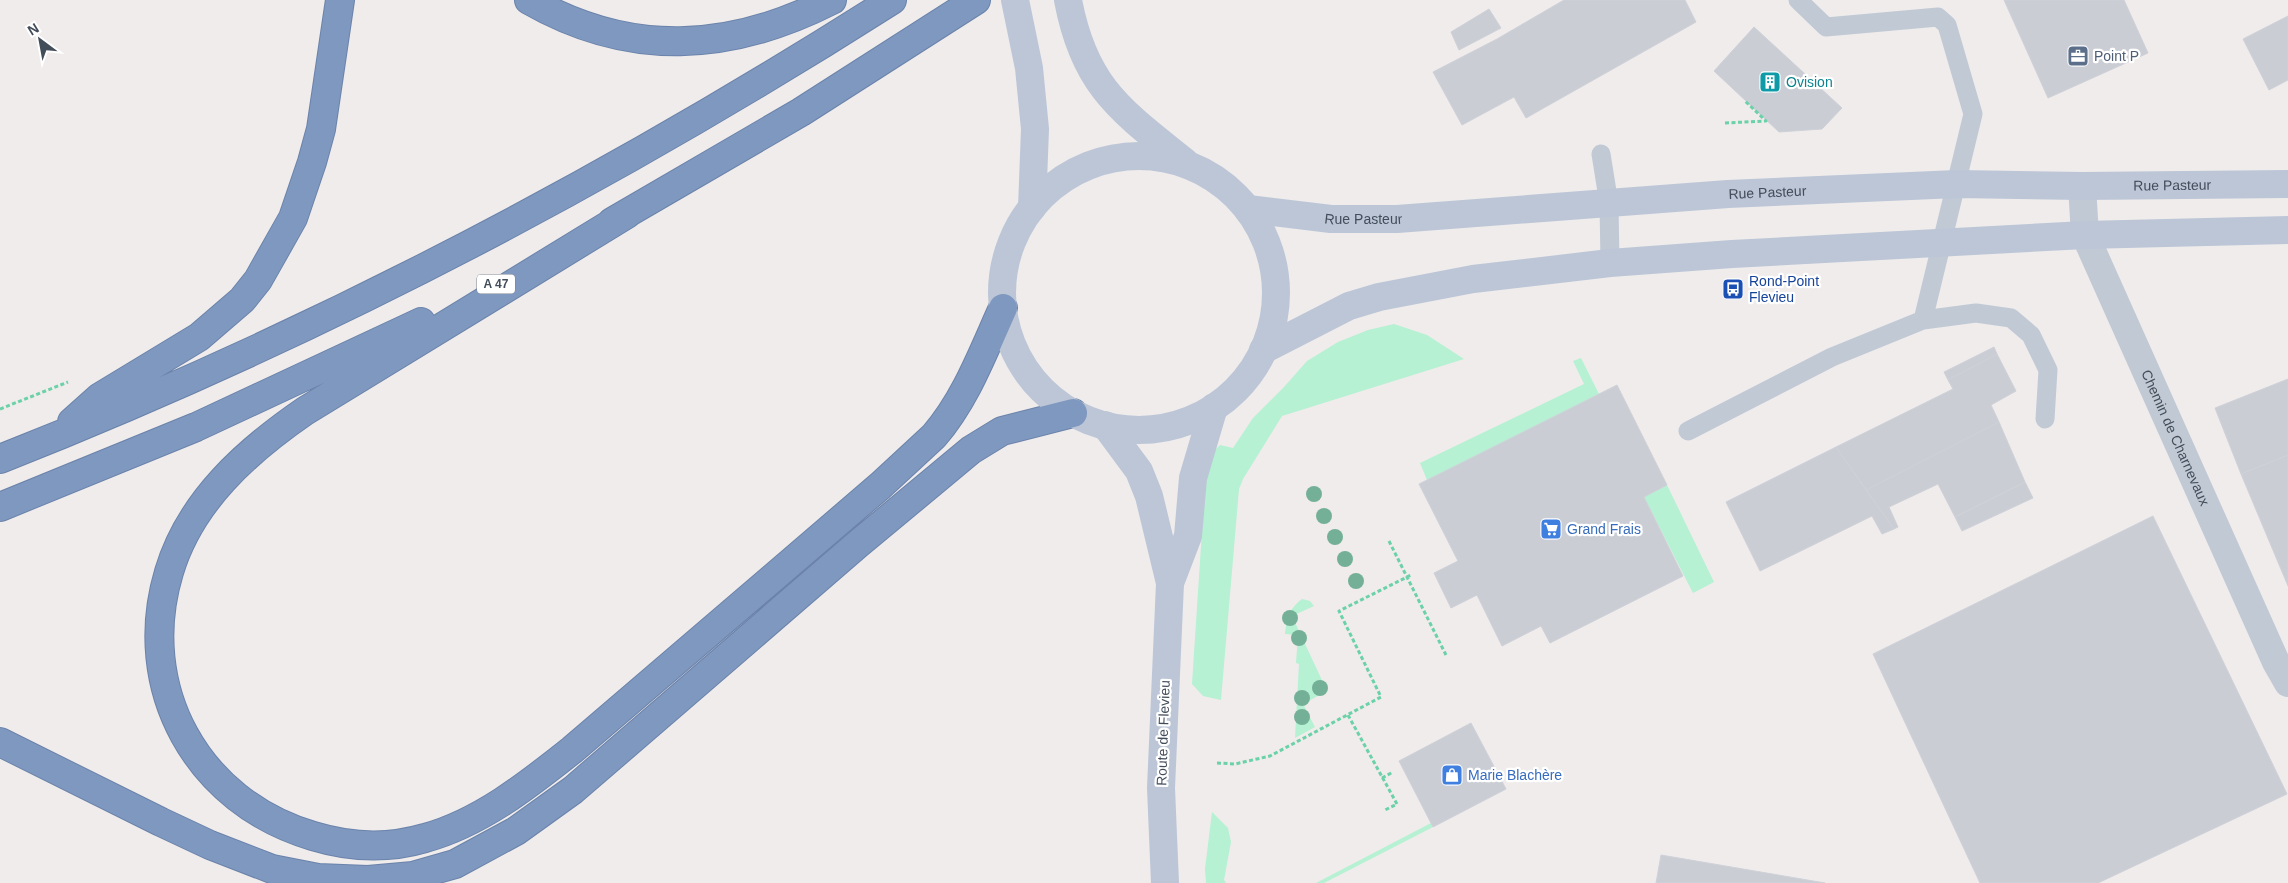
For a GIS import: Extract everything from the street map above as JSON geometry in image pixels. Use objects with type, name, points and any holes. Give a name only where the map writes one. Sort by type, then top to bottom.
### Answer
[{"type":"highway","points":[[56,437],[100,397],[178,351],[221,320],[242,300],[258,280],[293,218],[312,162],[321,129],[340,0]]},
{"type":"highway","points":[[529,0],[551,12],[606,34],[632,39],[673,42],[713,38],[756,29],[795,17],[832,0]]},
{"type":"highway","points":[[0,459],[56,437],[224,364],[399,281],[509,225],[803,57],[892,0]]},
{"type":"highway","name":"A 47","points":[[0,508],[196,427],[452,307],[627,214],[801,112],[970,4]]},
{"type":"highway","points":[[627,214],[305,411],[262,441],[219,484],[185,531],[169,570],[160,609],[161,661],[169,703],[183,734],[197,757],[226,789],[257,812],[298,832],[326,840],[350,844],[394,844],[446,832],[476,817],[521,789],[572,750],[880,486],[934,436],[950,418],[961,400],[1003,308]]},
{"type":"highway","points":[[0,742],[161,822],[240,858],[272,869],[318,878],[368,880],[413,876],[455,864],[516,831],[573,790],[880,525],[971,450],[1002,432],[1073,413]]},
{"type":"main road","points":[[1015,0],[1029,68],[1035,129],[1032,208]]},
{"type":"main road","points":[[1068,0],[1080,46],[1096,80],[1111,99],[1132,120],[1190,166]]},
{"type":"main road","points":[[1147,156],[1169,159],[1190,166],[1213,177],[1232,191],[1248,210],[1261,230],[1270,253],[1275,278],[1276,302],[1272,326],[1263,350],[1243,382],[1214,407],[1194,418],[1173,425],[1150,429],[1128,429],[1105,425],[1073,413],[1038,386],[1025,369],[1012,343],[1003,308],[1002,286],[1009,252],[1020,226],[1032,208],[1047,192],[1083,168],[1104,160],[1147,156]]},
{"type":"main road","name":"Rue Pasteur","points":[[1248,210],[1331,219],[1397,219],[1728,194],[1957,184],[2082,186],[2288,184]]},
{"type":"main road","points":[[1263,350],[1342,310],[1379,297],[1473,279],[1610,263],[1732,254],[2085,235],[2288,230]]},
{"type":"main road","name":"Route de Flevieu","points":[[1170,583],[1188,536],[1193,478],[1214,407]]},
{"type":"main road","name":"Route de Flevieu","points":[[1105,425],[1139,471],[1149,496],[1170,583],[1161,788],[1165,883]]},
{"type":"street","name":"Chemin de Charnevaux","points":[[2082,186],[2085,235],[2276,662],[2288,683]]},
{"type":"lane","points":[[1798,0],[1826,28],[1938,17],[1947,25],[1973,114],[1923,320]]},
{"type":"lane","points":[[1602,154],[1609,204],[1610,263]]},
{"type":"lane","points":[[1688,431],[1832,356],[1923,320],[1976,314],[2011,318],[2031,335],[2048,370],[2045,419]]},
{"type":"path","points":[[1725,123],[1766,121],[1745,101]]},
{"type":"path","points":[[0,409],[73,380]]},
{"type":"path","points":[[1389,541],[1409,576],[1446,655]]},
{"type":"path","points":[[1217,763],[1235,764],[1270,756],[1381,697],[1339,611],[1409,576]]},
{"type":"path","points":[[1348,715],[1397,804],[1385,810]]},
{"type":"path","points":[[1382,778],[1393,772]]},
{"type":"green space","points":[[1394,324],[1427,335],[1464,359],[1282,416],[1243,479],[1239,489],[1221,700],[1203,696],[1192,684],[1205,485],[1214,451],[1220,445],[1233,448],[1253,418],[1307,361],[1338,342],[1368,330]]},
{"type":"green space","points":[[1581,358],[1599,394],[1427,480],[1420,463],[1584,384],[1573,361]]},
{"type":"green space","points":[[1667,485],[1714,582],[1693,593],[1644,497]]},
{"type":"green space","points":[[1302,599],[1310,601],[1314,606],[1292,616],[1327,691],[1303,704],[1315,727],[1295,738],[1299,664],[1296,663],[1298,635],[1285,634],[1289,614]]},
{"type":"green space","points":[[1212,812],[1228,828],[1231,842],[1224,880],[1226,883],[1206,883],[1205,869]]},
{"type":"green space","points":[[1431,823],[1433,827],[1324,883],[1316,883]]},
{"type":"building","points":[[1564,0],[1685,0],[1696,22],[1526,118],[1514,97],[1462,125],[1433,72],[1497,39]]},
{"type":"building","points":[[2004,0],[2124,0],[2148,53],[2048,98]]},
{"type":"building","points":[[1489,9],[1501,28],[1459,50],[1451,32]]},
{"type":"building","points":[[2288,16],[2288,80],[2269,90],[2243,39]]},
{"type":"building","name":"Ovision","points":[[1754,27],[1842,108],[1822,129],[1779,132],[1714,71]]},
{"type":"building","points":[[1994,347],[1997,354],[1948,380],[1944,372]]},
{"type":"building","points":[[1997,354],[2016,391],[1991,405],[1999,422],[1866,490],[1836,447],[1953,389],[1948,380]]},
{"type":"building","points":[[2288,379],[2288,455],[2241,474],[2215,408]]},
{"type":"building","name":"Grand Frais","points":[[1617,385],[1667,485],[1644,497],[1683,576],[1550,643],[1541,626],[1502,646],[1477,595],[1451,608],[1434,573],[1458,561],[1419,484]]},
{"type":"building","points":[[1999,422],[2025,482],[1955,517],[1938,484],[1889,507],[1898,527],[1894,529],[1866,490]]},
{"type":"building","points":[[1836,447],[1894,529],[1882,534],[1872,516],[1760,571],[1726,502]]},
{"type":"building","points":[[2288,455],[2288,586],[2241,474]]},
{"type":"building","points":[[2025,482],[2033,498],[1962,531],[1955,517]]},
{"type":"building","points":[[2153,516],[2287,794],[2098,883],[1980,883],[1873,654]]},
{"type":"building","name":"Marie Blachère","points":[[1471,723],[1506,789],[1433,827],[1399,761]]},
{"type":"building","points":[[1661,855],[1825,883],[1656,883]]},
{"type":"place","name":"Point P","points":[[2078,56]]},
{"type":"place","name":"Ovision","points":[[1770,82]]},
{"type":"place","name":"Rond-Point Flevieu","points":[[1733,289]]},
{"type":"place","name":"Grand Frais","points":[[1551,529]]},
{"type":"place","name":"Marie Blachère","points":[[1452,775]]}]
